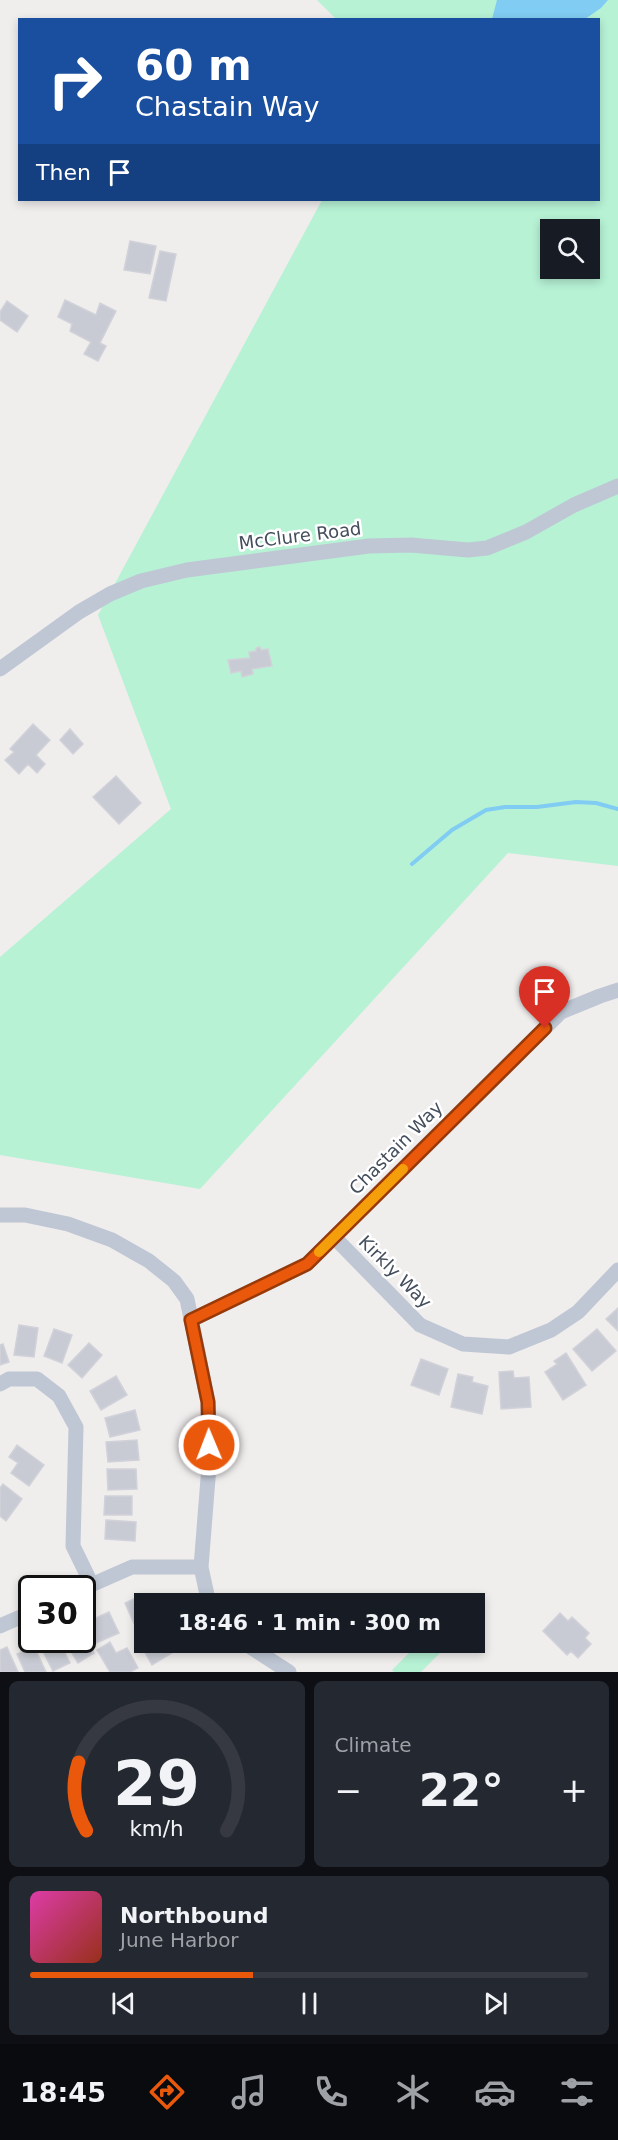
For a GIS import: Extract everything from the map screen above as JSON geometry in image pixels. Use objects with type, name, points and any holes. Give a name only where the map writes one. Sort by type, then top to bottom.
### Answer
[{"type":"street","name":"McClure Road","points":[[0,669],[79,612],[110,594],[141,581],[187,570],[369,546],[411,545],[468,550],[487,548],[526,532],[574,505],[618,486]]},
{"type":"street","name":"Chastain Way","points":[[191,1320],[307,1264],[561,1012],[618,990]]},
{"type":"street","points":[[0,1215],[26,1215],[68,1224],[112,1240],[140,1256],[174,1281],[187,1299],[208,1402],[209,1466],[201,1567],[207,1593]]},
{"type":"street","name":"Kirkly Way","points":[[334,1237],[420,1325],[463,1344],[509,1347],[551,1330],[578,1312],[618,1270]]},
{"type":"street","points":[[0,1384],[9,1379],[37,1379],[59,1396],[76,1427],[72,1546],[83,1575]]},
{"type":"street","points":[[96,1583],[132,1567],[201,1567]]},
{"type":"street","points":[[0,1626],[18,1618]]},
{"type":"street","points":[[260,1653],[289,1672]]},
{"type":"green space","points":[[317,0],[618,0],[618,866],[508,853],[200,1189],[0,1155],[0,957],[171,809],[98,615],[321,201],[600,201],[600,18],[335,18]]},
{"type":"green space","points":[[409,1653],[440,1653],[421,1672],[394,1672],[392,1670]]},
{"type":"water","points":[[497,0],[608,0],[586,18],[492,18]]},
{"type":"building","points":[[130,241],[156,246],[150,274],[124,270]]},
{"type":"building","points":[[160,251],[176,254],[166,301],[149,298]]},
{"type":"building","points":[[65,300],[96,315],[100,303],[116,311],[100,343],[106,346],[98,361],[84,354],[91,342],[70,331],[72,324],[58,317]]},
{"type":"building","points":[[7,301],[28,316],[17,332],[0,320],[0,312]]},
{"type":"building","points":[[260,647],[261,650],[268,649],[272,666],[252,669],[253,674],[242,677],[241,671],[231,673],[228,660],[250,658],[249,652],[256,651],[256,648]]},
{"type":"building","points":[[33,724],[50,740],[36,755],[45,764],[37,773],[28,764],[19,774],[5,760],[14,752],[10,749]]},
{"type":"building","points":[[70,729],[83,744],[73,754],[60,740]]},
{"type":"building","points":[[116,776],[141,803],[119,824],[93,797]]},
{"type":"building","points":[[618,1308],[618,1331],[606,1319]]},
{"type":"building","points":[[19,1325],[38,1328],[34,1357],[14,1355]]},
{"type":"building","points":[[54,1329],[72,1335],[62,1363],[44,1356]]},
{"type":"building","points":[[597,1329],[616,1351],[592,1371],[573,1349]]},
{"type":"building","points":[[89,1343],[102,1355],[82,1378],[68,1365]]},
{"type":"building","points":[[3,1344],[9,1362],[0,1365],[0,1345]]},
{"type":"building","points":[[566,1353],[586,1385],[563,1400],[545,1372],[557,1364],[554,1361]]},
{"type":"building","points":[[421,1359],[448,1369],[439,1395],[411,1385]]},
{"type":"building","points":[[513,1371],[514,1378],[529,1377],[531,1407],[501,1409],[499,1372]]},
{"type":"building","points":[[458,1374],[473,1377],[472,1382],[488,1386],[482,1414],[451,1407]]},
{"type":"building","points":[[116,1376],[127,1395],[101,1410],[90,1391]]},
{"type":"building","points":[[135,1410],[140,1430],[110,1437],[105,1418]]},
{"type":"building","points":[[137,1440],[139,1460],[108,1462],[106,1442]]},
{"type":"building","points":[[17,1445],[44,1465],[29,1486],[11,1473],[18,1463],[9,1457]]},
{"type":"building","points":[[107,1469],[136,1469],[137,1489],[108,1490]]},
{"type":"building","points":[[3,1484],[22,1499],[6,1521],[0,1516],[0,1488]]},
{"type":"building","points":[[105,1496],[132,1496],[132,1515],[104,1515]]},
{"type":"building","points":[[106,1520],[136,1522],[135,1541],[105,1539]]},
{"type":"building","points":[[134,1599],[134,1623],[125,1603]]},
{"type":"building","points":[[109,1612],[119,1633],[96,1643],[96,1618]]},
{"type":"building","points":[[560,1613],[568,1621],[572,1617],[589,1633],[585,1638],[591,1644],[578,1658],[571,1651],[567,1655],[543,1631]]},
{"type":"building","points":[[110,1642],[116,1653],[127,1648],[138,1668],[130,1672],[110,1672],[97,1650]]},
{"type":"building","points":[[7,1647],[18,1672],[0,1672],[0,1650]]},
{"type":"building","points":[[37,1653],[46,1672],[25,1672],[17,1654]]},
{"type":"building","points":[[44,1653],[65,1653],[70,1663],[53,1671]]},
{"type":"building","points":[[72,1653],[94,1653],[78,1663]]},
{"type":"building","points":[[145,1653],[172,1653],[152,1665]]},
{"type":"waterway","points":[[412,864],[452,830],[486,810],[576,802],[596,803],[618,809]]},
{"type":"slow traffic","points":[[319,1252],[403,1169]]},
{"type":"route","points":[[209,1445],[208,1402],[191,1320],[307,1264],[545,1028]]}]
